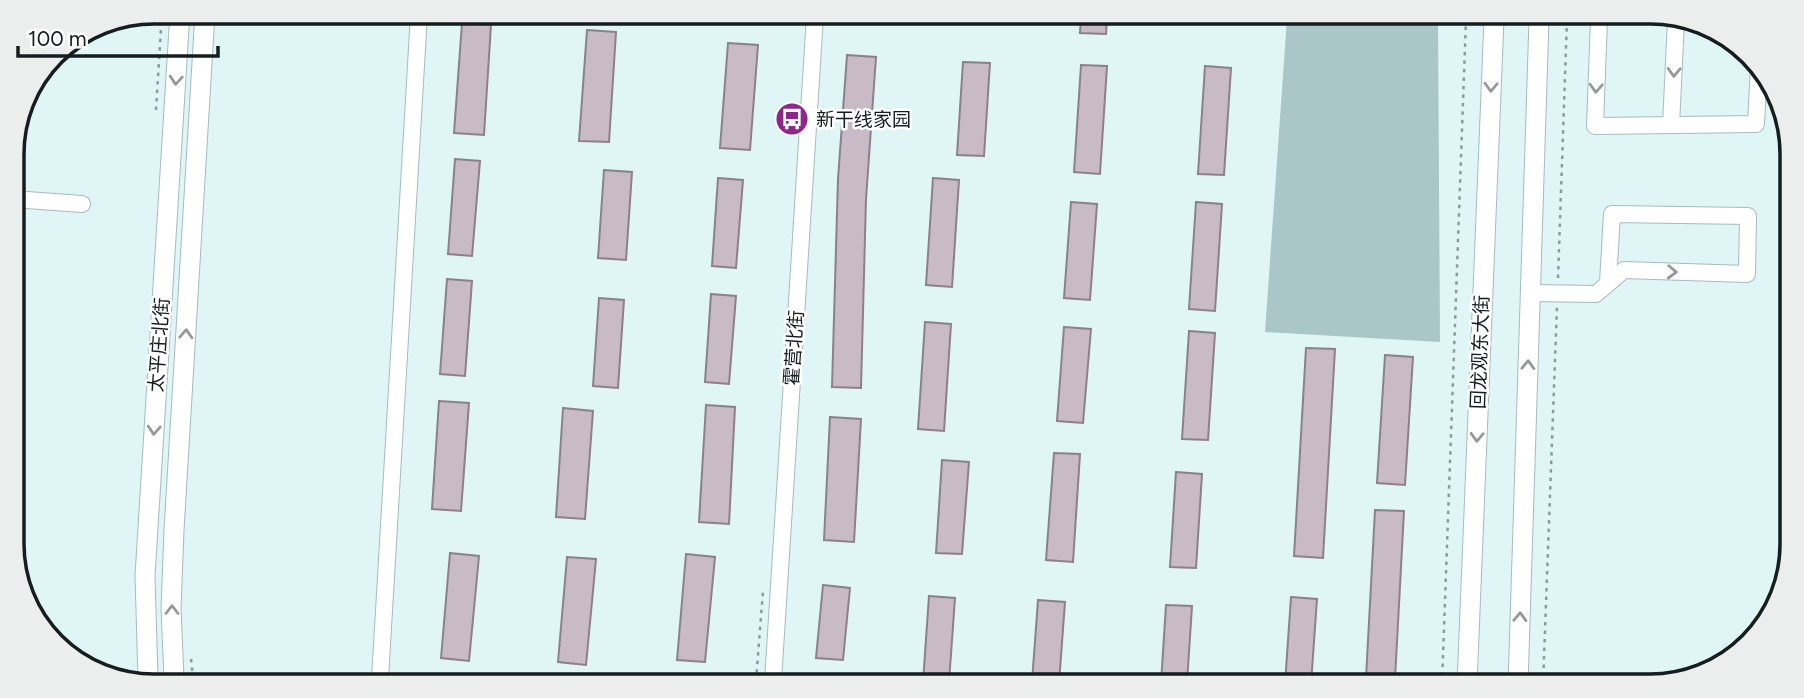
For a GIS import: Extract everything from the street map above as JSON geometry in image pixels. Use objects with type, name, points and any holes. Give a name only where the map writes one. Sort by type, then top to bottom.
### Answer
[{"type":"main road","name":"太平庄北街","points":[[148,673],[146,564],[179,24]]},
{"type":"main road","name":"太平庄北街","points":[[174,674],[174,530],[204,24]]},
{"type":"main road","name":"回龙观东大街","points":[[1467,673],[1494,24]]},
{"type":"main road","points":[[1518,673],[1539,24]]},
{"type":"street","points":[[380,674],[418,24]]},
{"type":"street","name":"霍营北街","points":[[773,674],[814,24]]},
{"type":"street","points":[[1600,24],[1595,126],[1756,124],[1758,82]]},
{"type":"street","points":[[1671,125],[1676,27]]},
{"type":"street","points":[[25,200],[82,204]]},
{"type":"street","points":[[1530,293],[1596,294],[1624,270],[1747,274],[1748,216],[1612,214],[1608,282]]},
{"type":"path","points":[[1442,673],[1466,24]]},
{"type":"path","points":[[1543,673],[1567,24]]},
{"type":"path","points":[[191,660],[193,674]]},
{"type":"shaded area","points":[[1287,24],[1438,24],[1440,342],[1265,332]]},
{"type":"building","points":[[462,24],[491,25],[484,135],[454,133]]},
{"type":"building","points":[[1081,24],[1107,24],[1106,34],[1080,33]]},
{"type":"building","points":[[587,30],[616,32],[609,142],[579,141]]},
{"type":"building","points":[[728,43],[758,45],[750,150],[720,148]]},
{"type":"building","points":[[847,55],[876,57],[866,199],[861,388],[832,387],[838,179]]},
{"type":"building","points":[[963,62],[990,63],[984,156],[957,155]]},
{"type":"building","points":[[1081,65],[1107,66],[1100,174],[1074,172]]},
{"type":"building","points":[[1205,66],[1231,68],[1224,175],[1198,174]]},
{"type":"building","points":[[455,159],[480,161],[472,256],[448,254]]},
{"type":"building","points":[[604,170],[632,172],[626,260],[598,258]]},
{"type":"building","points":[[718,178],[743,180],[736,268],[712,266]]},
{"type":"building","points":[[933,178],[959,180],[952,287],[926,285]]},
{"type":"building","points":[[1071,202],[1097,204],[1090,300],[1064,298]]},
{"type":"building","points":[[1196,202],[1222,204],[1215,311],[1189,309]]},
{"type":"building","points":[[447,279],[472,281],[465,376],[440,374]]},
{"type":"building","points":[[711,294],[736,296],[729,384],[705,382]]},
{"type":"building","points":[[599,298],[624,300],[618,388],[593,386]]},
{"type":"building","points":[[925,322],[951,324],[944,431],[918,429]]},
{"type":"building","points":[[1064,327],[1091,329],[1083,423],[1057,421]]},
{"type":"building","points":[[1189,331],[1215,333],[1208,440],[1182,439]]},
{"type":"building","points":[[1306,348],[1335,349],[1323,558],[1294,556]]},
{"type":"building","points":[[1385,355],[1413,357],[1405,485],[1377,483]]},
{"type":"building","points":[[439,401],[469,403],[461,511],[432,509]]},
{"type":"building","points":[[706,405],[735,407],[729,524],[699,522]]},
{"type":"building","points":[[563,408],[593,411],[585,519],[556,517]]},
{"type":"building","points":[[830,417],[861,419],[854,542],[824,540]]},
{"type":"building","points":[[1054,453],[1080,454],[1073,562],[1046,560]]},
{"type":"building","points":[[942,460],[969,462],[962,554],[936,553]]},
{"type":"building","points":[[1176,472],[1202,474],[1196,568],[1170,567]]},
{"type":"building","points":[[1375,510],[1404,511],[1395,673],[1366,673]]},
{"type":"building","points":[[450,553],[479,556],[469,661],[441,658]]},
{"type":"building","points":[[686,554],[715,557],[705,662],[677,660]]},
{"type":"building","points":[[567,557],[596,559],[586,665],[558,662]]},
{"type":"building","points":[[823,585],[850,588],[843,660],[816,658]]},
{"type":"building","points":[[929,596],[955,598],[950,673],[924,673]]},
{"type":"building","points":[[1291,597],[1317,599],[1312,673],[1286,673]]},
{"type":"building","points":[[1038,600],[1065,602],[1060,673],[1033,673]]},
{"type":"building","points":[[1166,605],[1192,606],[1188,673],[1162,673]]},
{"type":"place","name":"新干线家园","points":[[792,119]]}]
